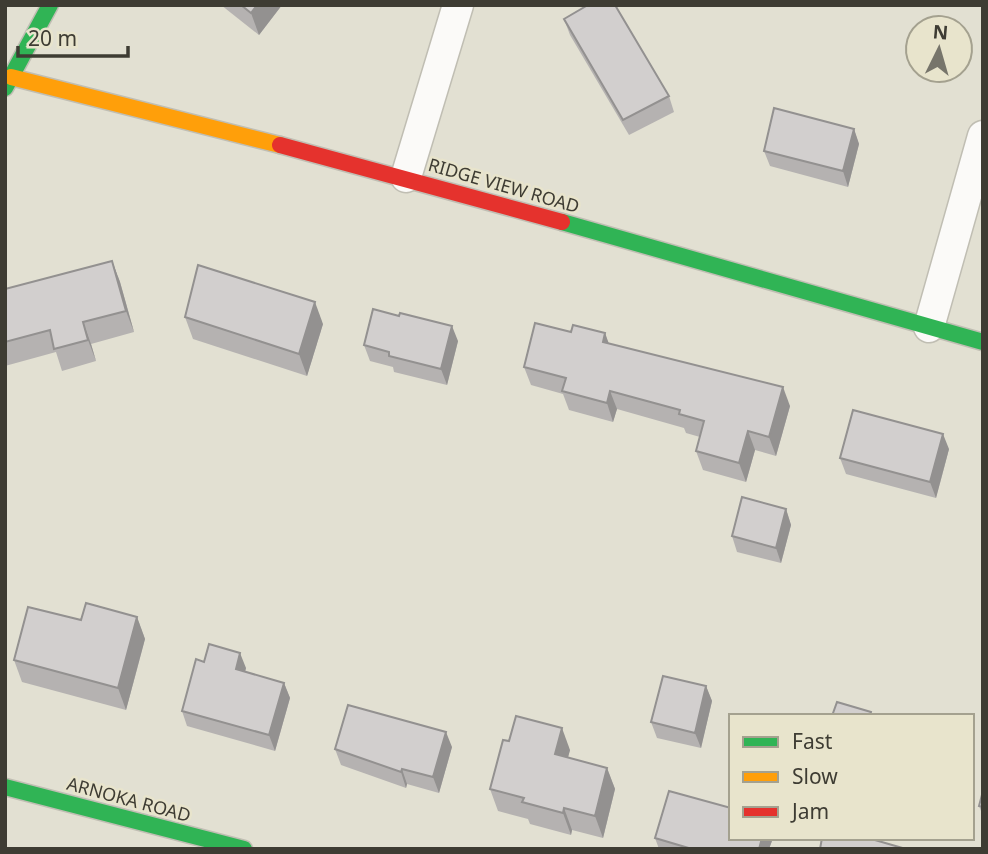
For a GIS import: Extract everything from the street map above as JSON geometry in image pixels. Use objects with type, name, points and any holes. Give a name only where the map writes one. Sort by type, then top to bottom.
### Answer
[{"type":"street","points":[[8,83],[50,5]]},
{"type":"street","points":[[407,177],[458,5]]},
{"type":"street","name":"RIDGE VIEW ROAD","points":[[8,83],[407,177],[983,342]]},
{"type":"street","points":[[929,327],[983,136]]},
{"type":"street","name":"ARNOKA ROAD","points":[[5,786],[244,849]]},
{"type":"building","points":[[241,5],[257,5],[251,13]]},
{"type":"building","points":[[588,5],[615,5],[669,96],[623,120],[564,19]]},
{"type":"building","points":[[774,108],[854,129],[843,171],[764,151]]},
{"type":"building","points":[[112,261],[126,311],[83,322],[88,340],[54,349],[50,330],[5,342],[5,289]]},
{"type":"building","points":[[198,265],[315,302],[299,354],[185,317]]},
{"type":"building","points":[[373,309],[452,326],[441,369],[389,356],[389,352],[364,345]]},
{"type":"building","points":[[535,323],[571,332],[573,325],[605,333],[603,342],[783,387],[769,437],[748,431],[739,463],[696,451],[704,421],[679,414],[680,410],[610,391],[607,403],[562,391],[566,378],[524,367]]},
{"type":"building","points":[[853,410],[943,434],[930,482],[840,458]]},
{"type":"building","points":[[742,497],[786,509],[776,548],[732,536]]},
{"type":"building","points":[[86,603],[137,617],[118,688],[14,660],[28,607],[81,620]]},
{"type":"building","points":[[209,644],[240,653],[236,669],[284,683],[269,735],[182,711],[196,659],[204,662]]},
{"type":"building","points":[[663,676],[706,686],[695,733],[651,722]]},
{"type":"building","points":[[837,702],[871,712],[870,714],[833,714]]},
{"type":"building","points":[[348,705],[446,732],[433,777],[402,769],[401,772],[335,749]]},
{"type":"building","points":[[516,716],[562,728],[555,754],[607,768],[595,816],[564,808],[563,813],[522,802],[524,798],[490,789],[503,740],[509,741]]},
{"type":"building","points":[[669,791],[729,807],[729,840],[761,840],[759,849],[692,849],[655,838]]},
{"type":"building","points":[[983,791],[983,807],[979,806]]},
{"type":"building","points":[[822,840],[875,840],[906,849],[820,849]]},
{"type":"traffic: fast","points":[[5,88],[50,5]]},
{"type":"traffic: fast","points":[[562,222],[983,342]]},
{"type":"traffic: fast","points":[[5,787],[244,849]]},
{"type":"traffic: slow","points":[[11,77],[280,145]]},
{"type":"traffic: jam","points":[[280,145],[562,222]]}]
